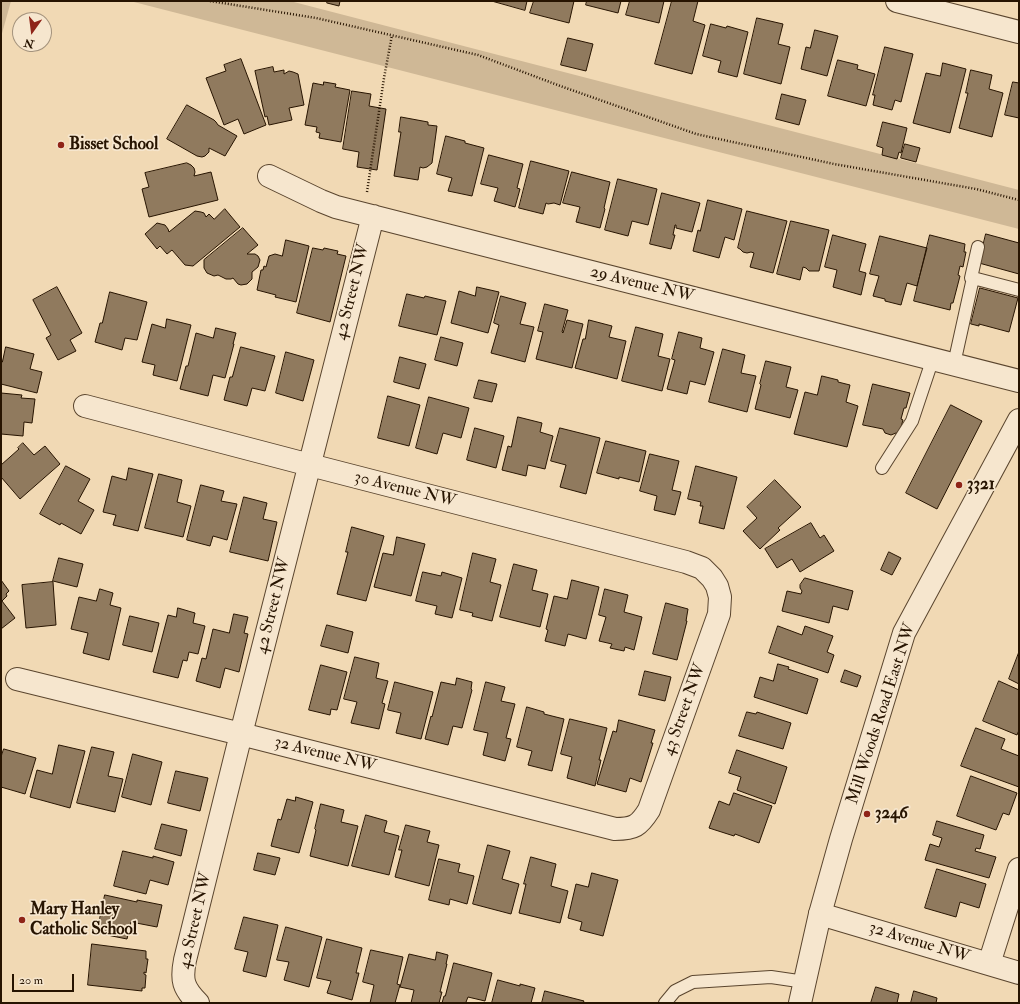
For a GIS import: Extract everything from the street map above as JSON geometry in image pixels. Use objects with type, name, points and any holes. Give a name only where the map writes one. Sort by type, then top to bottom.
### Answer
[{"type":"street","points":[[897,1],[1019,32]]},
{"type":"street","name":"29 Avenue NW","points":[[269,176],[328,205],[1019,381]]},
{"type":"street","name":"42 Street NW","points":[[194,999],[186,988],[183,980],[185,960],[373,216]]},
{"type":"street","name":"30 Avenue NW","points":[[85,406],[686,562],[702,568],[712,578],[717,586]]},
{"type":"street","name":"Mill Woods Road East NW","points":[[800,1003],[820,914],[841,839],[904,633],[1019,420]]},
{"type":"street","name":"43 Street NW","points":[[634,827],[643,819],[649,810],[715,628],[719,614],[720,597],[717,586]]},
{"type":"street","name":"32 Avenue NW","points":[[17,679],[615,829],[634,827]]},
{"type":"street","points":[[989,964],[1019,869]]},
{"type":"street","name":"32 Avenue NW","points":[[820,914],[1019,973]]},
{"type":"lane","points":[[978,247],[971,278],[1019,290]]},
{"type":"lane","points":[[954,364],[974,278]]},
{"type":"lane","points":[[882,468],[912,421],[933,358]]},
{"type":"lane","points":[[665,1003],[675,991],[692,982],[771,977],[804,982]]},
{"type":"path","points":[[210,1],[316,18],[478,55],[696,134],[834,164],[976,189],[1019,200]]},
{"type":"path","points":[[373,216],[366,194],[392,35]]},
{"type":"shaded area","points":[[1,1],[11,1],[1,37]]},
{"type":"shaded area","points":[[130,1],[290,1],[1019,190],[1019,229]]},
{"type":"building","points":[[328,1],[340,1],[339,6],[327,3]]},
{"type":"building","points":[[492,1],[527,1],[525,10]]},
{"type":"building","points":[[534,1],[574,1],[569,23],[530,13]]},
{"type":"building","points":[[587,1],[621,1],[618,13],[586,5]]},
{"type":"building","points":[[630,1],[664,1],[659,23],[626,15]]},
{"type":"building","points":[[672,1],[698,1],[693,21],[705,25],[692,74],[655,64]]},
{"type":"building","points":[[757,18],[783,24],[778,44],[790,47],[781,84],[744,74]]},
{"type":"building","points":[[711,24],[726,28],[727,26],[748,32],[737,77],[718,72],[721,61],[703,56]]},
{"type":"building","points":[[815,30],[838,36],[827,76],[801,69],[806,47],[810,48]]},
{"type":"building","points":[[568,38],[593,44],[586,71],[561,65]]},
{"type":"building","points":[[885,47],[913,54],[901,102],[895,100],[892,110],[873,105],[875,95],[873,95]]},
{"type":"building","points":[[241,59],[266,125],[244,134],[238,119],[224,125],[206,78],[226,71],[224,65]]},
{"type":"building","points":[[838,60],[858,65],[857,69],[875,74],[866,106],[828,96]]},
{"type":"building","points":[[943,63],[966,69],[950,133],[913,123],[926,73],[940,76]]},
{"type":"building","points":[[273,67],[274,72],[284,70],[284,74],[289,71],[298,74],[304,105],[289,108],[292,120],[269,125],[267,116],[265,117],[255,71]]},
{"type":"building","points":[[971,70],[992,75],[989,89],[1003,93],[992,137],[959,128],[968,93],[966,93]]},
{"type":"building","points":[[324,82],[336,84],[335,87],[350,90],[341,142],[319,138],[320,133],[316,132],[317,127],[305,125],[313,83],[323,85]]},
{"type":"building","points":[[1013,82],[1019,83],[1019,118],[1005,115]]},
{"type":"building","points":[[352,91],[371,94],[369,106],[386,109],[377,170],[357,167],[359,152],[343,149]]},
{"type":"building","points":[[782,94],[806,100],[799,125],[776,119]]},
{"type":"building","points":[[187,105],[214,120],[218,125],[237,136],[225,156],[209,148],[209,152],[205,156],[197,156],[167,139]]},
{"type":"building","points":[[401,117],[428,122],[428,125],[437,126],[432,163],[427,167],[420,167],[418,180],[394,176],[401,132],[399,132]]},
{"type":"building","points":[[883,122],[907,128],[901,153],[899,152],[897,159],[882,155],[883,148],[877,146]]},
{"type":"building","points":[[446,136],[484,148],[472,196],[448,191],[452,178],[437,174]]},
{"type":"building","points":[[905,144],[920,148],[916,162],[901,158]]},
{"type":"building","points":[[489,155],[523,164],[517,188],[520,189],[515,207],[494,201],[498,188],[481,184]]},
{"type":"building","points":[[531,161],[569,171],[560,205],[546,203],[543,214],[519,208]]},
{"type":"building","points":[[187,163],[194,168],[194,176],[211,172],[218,200],[149,217],[142,189],[149,187],[145,173]]},
{"type":"building","points":[[572,172],[610,182],[600,228],[576,222],[580,207],[563,203]]},
{"type":"building","points":[[618,179],[657,189],[648,225],[632,221],[628,236],[605,230]]},
{"type":"building","points":[[662,193],[700,203],[692,232],[676,228],[675,225],[673,235],[675,235],[671,249],[650,244]]},
{"type":"building","points":[[708,200],[742,209],[734,240],[725,237],[719,258],[693,251]]},
{"type":"building","points":[[225,209],[240,227],[193,266],[185,265],[172,250],[167,254],[160,246],[157,249],[145,234],[157,223],[165,225],[169,232],[195,211],[204,213],[206,217],[209,214],[214,219]]},
{"type":"building","points":[[747,211],[787,221],[773,273],[750,267],[754,253],[743,252],[738,248]]},
{"type":"building","points":[[791,221],[829,230],[819,271],[809,271],[803,267],[800,280],[777,274]]},
{"type":"building","points":[[243,228],[258,245],[247,254],[255,254],[260,260],[258,267],[252,272],[252,279],[247,284],[241,285],[238,284],[233,278],[226,279],[218,275],[214,276],[207,273],[204,268],[204,260]]},
{"type":"building","points":[[986,234],[1019,243],[1019,274],[979,263]]},
{"type":"building","points":[[833,235],[866,244],[859,271],[866,273],[861,295],[833,287],[837,270],[825,267]]},
{"type":"building","points":[[930,235],[965,244],[964,252],[966,252],[963,267],[960,266],[958,275],[960,276],[950,310],[914,301]]},
{"type":"building","points":[[880,236],[927,248],[917,286],[907,283],[901,305],[873,296],[879,276],[870,274]]},
{"type":"building","points":[[286,240],[309,246],[296,302],[275,297],[276,295],[257,290],[261,270],[263,270],[264,266],[266,267],[269,256],[275,254],[282,256]]},
{"type":"building","points":[[313,248],[323,250],[324,248],[338,251],[337,254],[346,256],[330,322],[297,313]]},
{"type":"building","points":[[57,287],[82,333],[70,340],[76,351],[58,360],[46,338],[51,335],[33,300]]},
{"type":"building","points":[[477,287],[499,292],[488,333],[451,323],[459,291],[475,296]]},
{"type":"building","points":[[980,288],[1018,298],[1009,332],[979,324],[979,326],[971,324]]},
{"type":"building","points":[[110,292],[147,302],[137,340],[125,338],[122,350],[95,342],[100,323],[102,323]]},
{"type":"building","points":[[407,294],[424,298],[425,296],[446,301],[437,335],[399,326]]},
{"type":"building","points":[[501,296],[526,303],[520,324],[534,327],[525,362],[491,353],[499,325],[494,323]]},
{"type":"building","points":[[545,304],[568,310],[563,333],[567,320],[583,324],[572,368],[536,359],[543,332],[538,331]]},
{"type":"building","points":[[167,319],[191,325],[177,381],[153,375],[155,365],[142,362],[152,324],[165,328]]},
{"type":"building","points":[[589,320],[612,326],[609,337],[626,341],[617,379],[575,368],[583,339],[585,339]]},
{"type":"building","points":[[636,327],[663,334],[658,356],[670,359],[662,391],[622,381]]},
{"type":"building","points":[[216,328],[236,333],[225,378],[213,375],[208,396],[180,389],[186,366],[188,366],[196,333],[213,338]]},
{"type":"building","points":[[679,332],[702,338],[700,348],[714,352],[705,385],[690,381],[687,394],[667,389],[675,360],[672,359]]},
{"type":"building","points":[[441,337],[463,343],[457,366],[435,360]]},
{"type":"building","points":[[6,347],[34,354],[30,369],[42,372],[37,393],[1,384],[1,362]]},
{"type":"building","points":[[241,347],[275,356],[265,391],[252,388],[247,406],[224,400],[230,377],[232,377]]},
{"type":"building","points":[[723,349],[745,355],[741,373],[756,376],[747,412],[709,402]]},
{"type":"building","points":[[286,352],[314,360],[303,401],[276,393]]},
{"type":"building","points":[[400,357],[426,364],[419,389],[394,382]]},
{"type":"building","points":[[766,361],[791,367],[786,387],[798,390],[790,418],[755,409]]},
{"type":"building","points":[[822,376],[850,385],[846,402],[858,406],[847,447],[794,434],[805,392],[817,395]]},
{"type":"building","points":[[479,380],[497,384],[492,402],[474,398]]},
{"type":"building","points":[[873,384],[910,393],[901,419],[903,420],[899,434],[896,433],[891,435],[885,433],[883,429],[863,425]]},
{"type":"building","points":[[1,393],[22,395],[21,398],[35,399],[32,423],[24,422],[23,436],[1,434]]},
{"type":"building","points":[[388,396],[420,405],[409,446],[378,438]]},
{"type":"building","points":[[429,397],[469,408],[461,438],[443,433],[437,454],[416,448]]},
{"type":"building","points":[[951,405],[982,421],[937,509],[906,493]]},
{"type":"building","points":[[518,417],[542,423],[540,432],[553,436],[545,469],[528,465],[526,476],[502,470],[508,446],[511,447]]},
{"type":"building","points":[[475,428],[504,436],[496,468],[467,460]]},
{"type":"building","points":[[560,428],[600,438],[586,494],[560,487],[566,465],[551,461]]},
{"type":"building","points":[[606,441],[646,451],[639,482],[619,477],[619,479],[597,473]]},
{"type":"building","points":[[23,443],[34,455],[45,446],[60,464],[20,499],[1,477],[1,465],[19,449],[18,448]]},
{"type":"building","points":[[650,454],[679,461],[672,490],[681,492],[675,515],[654,510],[657,496],[640,491]]},
{"type":"building","points":[[66,466],[90,479],[78,501],[94,510],[81,534],[40,514]]},
{"type":"building","points":[[696,466],[737,477],[724,529],[699,523],[703,506],[700,506],[701,502],[688,499]]},
{"type":"building","points":[[129,468],[153,474],[138,531],[113,525],[116,515],[103,512],[112,476],[126,480]]},
{"type":"building","points":[[159,474],[182,480],[177,502],[191,506],[183,537],[145,528]]},
{"type":"building","points":[[775,480],[801,507],[778,528],[780,530],[760,549],[743,531],[757,518],[747,507]]},
{"type":"building","points":[[201,485],[224,491],[221,501],[237,504],[227,540],[213,536],[210,546],[187,540]]},
{"type":"building","points":[[244,497],[267,503],[263,519],[277,522],[268,561],[230,552]]},
{"type":"building","points":[[811,523],[820,538],[824,535],[834,551],[800,572],[792,559],[777,568],[765,549]]},
{"type":"building","points":[[352,527],[384,536],[366,601],[337,594],[348,552],[346,552]]},
{"type":"building","points":[[397,537],[425,544],[411,596],[374,587],[383,553],[393,555]]},
{"type":"building","points":[[889,552],[901,558],[892,575],[881,570]]},
{"type":"building","points":[[473,553],[496,559],[490,582],[501,585],[492,621],[472,616],[473,613],[460,610]]},
{"type":"building","points":[[59,558],[83,564],[77,587],[53,581]]},
{"type":"building","points":[[514,564],[537,570],[532,590],[548,594],[540,627],[500,617]]},
{"type":"building","points":[[423,572],[441,576],[442,572],[462,578],[452,618],[435,614],[437,606],[416,601]]},
{"type":"building","points":[[805,578],[853,591],[848,610],[833,606],[829,623],[782,611],[787,591],[801,594],[802,591],[800,585]]},
{"type":"building","points":[[1,580],[9,591],[6,594],[7,596],[2,601],[15,618],[1,629]]},
{"type":"building","points":[[572,580],[599,587],[586,639],[568,634],[565,646],[545,641],[548,630],[546,629],[554,596],[567,599]]},
{"type":"building","points":[[53,582],[56,625],[26,628],[22,585]]},
{"type":"building","points":[[100,589],[113,593],[110,605],[121,608],[109,660],[83,653],[88,633],[71,629],[79,597],[96,601]]},
{"type":"building","points":[[605,589],[628,595],[624,612],[642,617],[634,650],[625,647],[624,651],[610,648],[612,644],[599,641],[606,617],[599,615]]},
{"type":"building","points":[[666,603],[688,609],[687,621],[677,660],[653,654]]},
{"type":"building","points":[[178,608],[195,613],[193,623],[205,626],[198,654],[189,652],[187,661],[183,660],[178,678],[153,672],[168,615],[176,617]]},
{"type":"building","points":[[234,614],[248,617],[244,633],[248,634],[239,672],[225,668],[220,688],[196,681],[202,658],[206,659],[213,629],[229,633]]},
{"type":"building","points":[[130,616],[159,623],[152,652],[123,645]]},
{"type":"building","points":[[327,625],[353,632],[348,653],[321,646]]},
{"type":"building","points":[[778,626],[802,635],[805,626],[833,636],[827,652],[834,655],[828,673],[769,653]]},
{"type":"building","points":[[1019,652],[1019,684],[1009,679]]},
{"type":"building","points":[[355,657],[379,663],[376,678],[388,681],[382,703],[385,704],[379,729],[351,723],[357,702],[344,699]]},
{"type":"building","points":[[778,664],[818,679],[807,714],[754,697],[760,677],[773,681]]},
{"type":"building","points":[[321,665],[347,672],[337,710],[331,709],[330,715],[309,710]]},
{"type":"building","points":[[845,670],[861,676],[857,687],[841,682]]},
{"type":"building","points":[[645,671],[671,677],[665,701],[639,695]]},
{"type":"building","points":[[457,678],[472,682],[472,690],[462,728],[453,726],[448,745],[425,739],[441,682],[455,685]]},
{"type":"building","points":[[999,681],[1019,690],[1019,730],[1017,735],[983,721]]},
{"type":"building","points":[[395,682],[433,692],[421,739],[396,733],[401,713],[388,710]]},
{"type":"building","points":[[486,682],[505,687],[501,701],[515,704],[506,738],[511,739],[505,761],[483,755],[488,733],[474,730]]},
{"type":"building","points":[[527,707],[544,712],[544,714],[564,719],[552,771],[528,765],[532,751],[517,747]]},
{"type":"building","points":[[747,712],[756,714],[757,712],[791,723],[783,749],[739,736]]},
{"type":"building","points":[[570,719],[607,728],[599,760],[601,760],[595,786],[567,778],[572,757],[561,754]]},
{"type":"building","points":[[619,720],[655,730],[651,743],[653,743],[641,782],[630,778],[626,792],[597,784],[613,731],[616,732]]},
{"type":"building","points":[[976,728],[1005,739],[1001,749],[1019,756],[1019,787],[961,766]]},
{"type":"building","points":[[59,745],[85,751],[70,808],[30,797],[37,770],[52,774]]},
{"type":"building","points":[[92,747],[114,752],[108,776],[123,779],[115,812],[77,803]]},
{"type":"building","points":[[4,749],[36,758],[25,794],[1,787],[1,757]]},
{"type":"building","points":[[737,750],[787,767],[775,804],[737,790],[741,777],[729,773]]},
{"type":"building","points":[[133,754],[162,762],[151,805],[122,797]]},
{"type":"building","points":[[176,771],[208,778],[200,811],[168,803]]},
{"type":"building","points":[[971,776],[1017,793],[1009,815],[1003,813],[996,830],[957,816]]},
{"type":"building","points":[[734,793],[772,806],[759,843],[735,834],[734,836],[709,828],[719,801],[729,805]]},
{"type":"building","points":[[296,797],[313,802],[299,853],[271,846],[278,819],[281,820],[287,799],[295,801]]},
{"type":"building","points":[[321,804],[344,810],[341,822],[358,826],[348,866],[310,856]]},
{"type":"building","points":[[366,815],[387,821],[384,832],[399,836],[389,875],[352,866]]},
{"type":"building","points":[[937,821],[984,835],[980,849],[976,848],[975,851],[996,857],[989,878],[925,860],[930,844],[939,847],[942,838],[933,835]]},
{"type":"building","points":[[162,824],[187,830],[181,856],[155,849]]},
{"type":"building","points":[[406,825],[430,831],[427,842],[439,845],[429,886],[395,877],[402,850],[399,850]]},
{"type":"building","points":[[488,845],[510,851],[502,879],[519,884],[511,914],[473,904]]},
{"type":"building","points":[[123,851],[153,858],[153,856],[174,862],[168,885],[150,880],[146,894],[114,886]]},
{"type":"building","points":[[258,853],[280,858],[275,875],[254,870]]},
{"type":"building","points":[[531,857],[556,864],[551,886],[568,891],[560,923],[519,913]]},
{"type":"building","points":[[439,859],[460,864],[458,872],[474,876],[467,904],[450,899],[449,905],[429,900]]},
{"type":"building","points":[[937,869],[986,884],[979,908],[960,902],[956,917],[925,908]]},
{"type":"building","points":[[592,873],[618,880],[603,936],[580,930],[582,922],[568,918],[576,884],[588,887]]},
{"type":"building","points":[[105,895],[137,902],[137,900],[162,905],[157,927],[131,922],[127,939],[97,933]]},
{"type":"building","points":[[244,917],[278,925],[266,977],[243,971],[248,952],[235,949]]},
{"type":"building","points":[[286,927],[322,937],[309,987],[284,980],[289,962],[277,960]]},
{"type":"building","points":[[327,939],[362,948],[356,973],[359,973],[352,1000],[327,993],[331,981],[317,978]]},
{"type":"building","points":[[92,944],[146,951],[146,959],[148,959],[146,973],[144,972],[146,975],[145,988],[142,988],[142,991],[88,985]]},
{"type":"building","points":[[371,950],[403,957],[397,984],[400,985],[395,1003],[370,1003],[374,985],[363,982]]},
{"type":"building","points":[[437,952],[448,955],[439,1003],[411,1003],[414,990],[400,987],[409,954],[435,960]]},
{"type":"building","points":[[454,963],[492,973],[485,1001],[468,997],[466,1002],[468,1003],[442,1003]]},
{"type":"building","points":[[498,980],[520,986],[520,984],[535,988],[531,1003],[492,1003]]},
{"type":"building","points":[[876,987],[899,994],[897,1003],[871,1003]]},
{"type":"building","points":[[545,991],[584,1001],[583,1003],[542,1003]]},
{"type":"building","points":[[914,991],[937,998],[936,1003],[911,1003]]},
{"type":"place","name":"Bisset School","points":[[61,145]]},
{"type":"place","name":"3321","points":[[959,485]]},
{"type":"place","name":"3246","points":[[867,814]]},
{"type":"place","name":"Mary Hanley Catholic School","points":[[22,920]]}]
